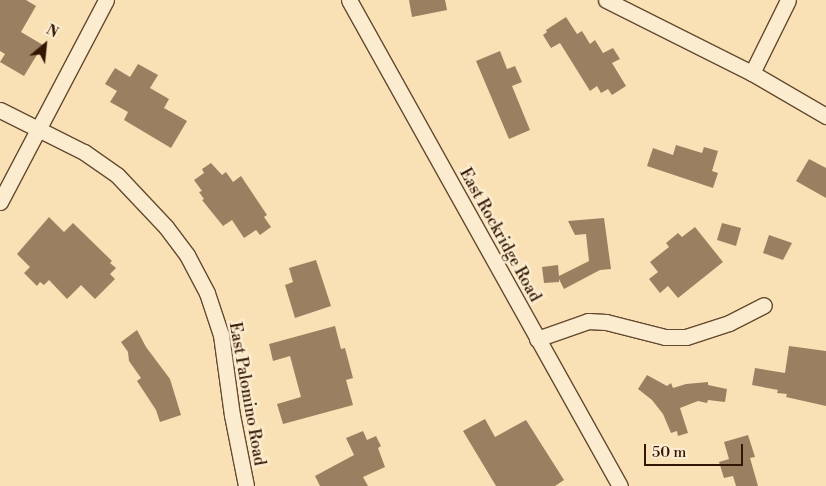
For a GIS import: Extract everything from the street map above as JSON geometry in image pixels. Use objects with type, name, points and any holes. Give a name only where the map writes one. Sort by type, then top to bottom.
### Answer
[{"type":"street","points":[[0,202],[106,0]]},
{"type":"street","name":"East Rockridge Road","points":[[349,0],[620,486]]},
{"type":"street","points":[[606,0],[752,73],[826,116]]},
{"type":"street","points":[[752,73],[788,0]]},
{"type":"street","name":"East Palomino Road","points":[[0,110],[84,152],[117,175],[166,227],[186,255],[207,293],[221,335],[232,415],[246,486]]},
{"type":"street","points":[[537,339],[588,321],[606,322],[665,337],[686,337],[729,323],[764,305]]},
{"type":"building","points":[[0,0],[26,0],[36,6],[21,32],[43,45],[24,76],[0,62],[5,54],[0,51]]},
{"type":"building","points":[[409,0],[445,0],[447,10],[412,17]]},
{"type":"building","points":[[566,17],[577,34],[582,31],[590,44],[595,40],[603,53],[613,48],[620,59],[612,63],[626,86],[612,95],[608,89],[601,93],[597,86],[590,91],[560,43],[551,48],[543,35],[547,32],[546,30]]},
{"type":"building","points":[[500,51],[507,69],[515,66],[522,82],[512,86],[530,130],[509,139],[476,61]]},
{"type":"building","points":[[138,64],[158,75],[150,88],[169,99],[164,108],[187,121],[171,148],[124,120],[128,112],[110,102],[117,91],[105,84],[115,68],[130,77]]},
{"type":"building","points":[[676,145],[702,153],[704,147],[718,151],[712,171],[718,173],[713,188],[647,166],[653,148],[673,155]]},
{"type":"building","points":[[809,159],[826,168],[826,198],[796,181]]},
{"type":"building","points":[[211,163],[222,175],[226,172],[233,182],[241,176],[267,215],[264,217],[271,227],[260,235],[256,230],[244,238],[232,220],[223,226],[202,200],[204,199],[199,192],[202,191],[194,180],[204,173],[202,169]]},
{"type":"building","points":[[49,217],[64,232],[73,223],[112,261],[110,263],[116,268],[110,274],[115,279],[95,299],[81,285],[67,299],[49,280],[44,285],[40,282],[37,286],[24,273],[30,267],[17,254]]},
{"type":"building","points":[[604,218],[611,269],[600,270],[564,289],[559,279],[559,282],[544,283],[542,267],[558,265],[559,276],[589,261],[586,234],[575,235],[568,221]]},
{"type":"building","points":[[722,223],[741,228],[736,246],[717,240]]},
{"type":"building","points":[[695,227],[723,262],[678,298],[668,286],[660,293],[649,279],[658,272],[650,262],[669,247],[666,243],[678,233],[682,237]]},
{"type":"building","points":[[769,235],[792,243],[783,260],[763,253]]},
{"type":"building","points":[[316,260],[331,306],[295,318],[285,285],[293,282],[289,268]]},
{"type":"building","points":[[335,326],[341,349],[345,348],[353,378],[346,380],[353,405],[283,424],[277,404],[301,397],[290,356],[273,361],[269,344]]},
{"type":"building","points":[[137,330],[146,347],[170,379],[181,415],[160,422],[156,410],[137,381],[141,378],[129,361],[128,352],[121,342]]},
{"type":"building","points":[[789,346],[826,351],[826,406],[786,397],[787,394],[777,393],[778,390],[752,385],[755,368],[785,373]]},
{"type":"building","points":[[647,375],[667,386],[671,383],[673,388],[686,384],[708,382],[708,385],[727,389],[725,402],[708,400],[707,403],[698,401],[680,408],[688,433],[678,436],[677,431],[671,433],[663,414],[652,400],[638,389]]},
{"type":"building","points":[[485,419],[495,437],[526,420],[564,480],[555,486],[496,486],[463,431]]},
{"type":"building","points":[[363,431],[367,440],[376,436],[381,446],[378,448],[385,467],[363,477],[368,486],[320,486],[315,476],[354,455],[346,438]]},
{"type":"building","points":[[748,435],[755,457],[750,458],[758,486],[736,486],[733,476],[724,478],[719,462],[729,459],[724,442]]}]
